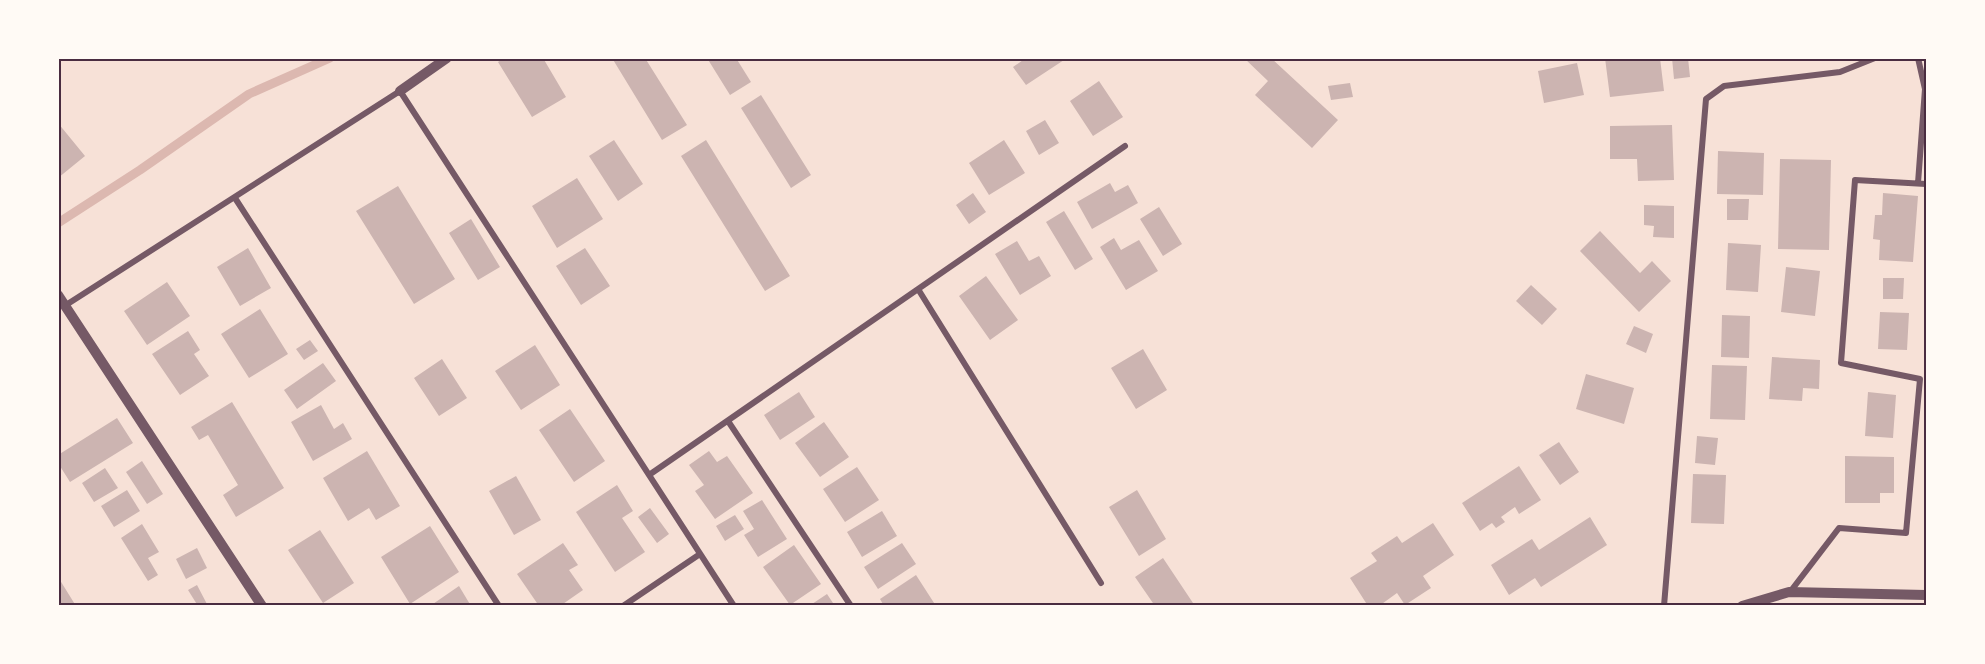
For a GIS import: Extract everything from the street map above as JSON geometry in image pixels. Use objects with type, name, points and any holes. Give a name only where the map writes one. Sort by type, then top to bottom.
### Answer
[{"type":"street","points":[[66,305],[235,198],[447,58]]},
{"type":"street","points":[[1664,606],[1706,99],[1724,86],[1840,72],[1875,58]]},
{"type":"street","points":[[1918,58],[1925,89],[1918,183]]},
{"type":"street","points":[[400,91],[734,606]]},
{"type":"street","points":[[650,475],[1125,146]]},
{"type":"street","points":[[1789,592],[1839,528],[1905,532],[1923,379],[1841,363],[1855,180],[1926,184]]},
{"type":"street","points":[[235,198],[499,606]]},
{"type":"street","points":[[918,289],[1101,583]]},
{"type":"street","points":[[58,295],[262,606]]},
{"type":"street","points":[[728,421],[851,606]]},
{"type":"street","points":[[623,606],[700,554]]},
{"type":"street","points":[[1742,606],[1789,592],[1922,595]]},
{"type":"building","points":[[504,58],[543,58],[566,97],[532,117],[498,62]]},
{"type":"building","points":[[612,58],[645,58],[687,125],[662,140]]},
{"type":"building","points":[[707,58],[736,58],[751,82],[730,95]]},
{"type":"building","points":[[1026,58],[1067,58],[1026,85],[1013,67]]},
{"type":"building","points":[[1244,58],[1271,58],[1338,120],[1312,148],[1255,95],[1268,81]]},
{"type":"building","points":[[1605,58],[1660,58],[1664,91],[1610,97]]},
{"type":"building","points":[[1672,58],[1688,58],[1690,77],[1674,79]]},
{"type":"building","points":[[1577,63],[1584,95],[1544,103],[1538,71]]},
{"type":"building","points":[[1099,81],[1123,117],[1093,136],[1070,101]]},
{"type":"building","points":[[1350,83],[1353,97],[1331,100],[1328,86]]},
{"type":"building","points":[[761,95],[811,175],[791,188],[741,108]]},
{"type":"building","points":[[1045,120],[1059,143],[1039,155],[1026,131]]},
{"type":"building","points":[[58,123],[85,156],[58,178]]},
{"type":"building","points":[[1672,125],[1674,180],[1638,181],[1637,159],[1610,159],[1610,126]]},
{"type":"building","points":[[614,140],[643,184],[618,201],[589,156]]},
{"type":"building","points":[[706,140],[790,276],[765,291],[681,156]]},
{"type":"building","points":[[1004,140],[1025,173],[989,195],[969,163]]},
{"type":"building","points":[[1718,151],[1764,153],[1763,195],[1717,194]]},
{"type":"building","points":[[1780,159],[1831,160],[1829,250],[1778,249]]},
{"type":"building","points":[[577,178],[603,219],[557,248],[532,206]]},
{"type":"building","points":[[1110,183],[1115,192],[1128,185],[1138,203],[1092,229],[1077,202]]},
{"type":"building","points":[[398,186],[455,279],[414,304],[356,211]]},
{"type":"building","points":[[973,193],[986,212],[969,224],[956,205]]},
{"type":"building","points":[[1883,193],[1918,196],[1913,262],[1879,260],[1880,240],[1873,239],[1875,215],[1882,215]]},
{"type":"building","points":[[1727,199],[1749,199],[1748,220],[1727,220]]},
{"type":"building","points":[[1644,205],[1674,206],[1674,238],[1653,237],[1654,226],[1644,225]]},
{"type":"building","points":[[1159,207],[1182,244],[1163,256],[1140,219]]},
{"type":"building","points":[[1064,211],[1093,259],[1075,270],[1046,222]]},
{"type":"building","points":[[471,219],[500,267],[478,280],[449,233]]},
{"type":"building","points":[[1600,231],[1640,273],[1652,261],[1671,281],[1639,312],[1580,251]]},
{"type":"building","points":[[1114,238],[1121,250],[1139,240],[1158,271],[1126,290],[1100,247]]},
{"type":"building","points":[[1017,241],[1029,261],[1039,256],[1051,276],[1020,295],[995,254]]},
{"type":"building","points":[[1728,243],[1761,245],[1758,292],[1726,290]]},
{"type":"building","points":[[248,248],[271,288],[240,306],[217,267]]},
{"type":"building","points":[[585,248],[610,286],[581,305],[556,266]]},
{"type":"building","points":[[1786,267],[1820,271],[1815,316],[1781,312]]},
{"type":"building","points":[[986,276],[1018,320],[990,340],[959,296]]},
{"type":"building","points":[[1883,278],[1904,278],[1903,299],[1883,299]]},
{"type":"building","points":[[167,282],[190,316],[147,345],[124,311]]},
{"type":"building","points":[[1531,285],[1557,309],[1542,325],[1516,301]]},
{"type":"building","points":[[260,309],[288,354],[249,378],[221,334]]},
{"type":"building","points":[[1880,312],[1909,313],[1907,350],[1878,349]]},
{"type":"building","points":[[1722,315],[1750,316],[1749,358],[1721,357]]},
{"type":"building","points":[[1634,326],[1653,334],[1646,353],[1626,344]]},
{"type":"building","points":[[188,331],[200,350],[194,354],[209,376],[180,395],[152,354]]},
{"type":"building","points":[[310,340],[318,351],[304,360],[296,349]]},
{"type":"building","points":[[535,345],[560,385],[521,410],[495,371]]},
{"type":"building","points":[[1143,349],[1167,390],[1136,409],[1111,368]]},
{"type":"building","points":[[1772,357],[1820,360],[1819,389],[1803,388],[1802,401],[1769,399]]},
{"type":"building","points":[[442,359],[467,398],[439,416],[414,378]]},
{"type":"building","points":[[323,363],[336,381],[297,409],[284,390]]},
{"type":"building","points":[[1712,365],[1747,366],[1745,420],[1710,419]]},
{"type":"building","points":[[1586,374],[1634,388],[1624,424],[1576,409]]},
{"type":"building","points":[[799,392],[815,417],[780,440],[764,415]]},
{"type":"building","points":[[1868,392],[1896,395],[1893,438],[1865,436]]},
{"type":"building","points":[[232,402],[284,488],[236,517],[223,495],[238,485],[208,435],[199,440],[191,427]]},
{"type":"building","points":[[321,405],[334,429],[343,423],[352,439],[313,461],[291,422]]},
{"type":"building","points":[[570,409],[605,461],[574,482],[539,430]]},
{"type":"building","points":[[117,418],[133,443],[70,482],[58,463],[58,455]]},
{"type":"building","points":[[824,422],[849,457],[820,477],[795,443]]},
{"type":"building","points":[[1697,436],[1718,438],[1715,465],[1695,463]]},
{"type":"building","points":[[1559,442],[1579,472],[1560,485],[1539,455]]},
{"type":"building","points":[[367,451],[400,506],[376,520],[369,508],[348,521],[323,478]]},
{"type":"building","points":[[709,451],[717,462],[727,456],[753,493],[715,519],[695,491],[704,485],[689,465]]},
{"type":"building","points":[[1845,456],[1894,457],[1894,493],[1880,493],[1880,503],[1845,503]]},
{"type":"building","points":[[142,461],[163,494],[147,504],[126,472]]},
{"type":"building","points":[[1519,466],[1541,500],[1519,514],[1515,507],[1501,517],[1505,522],[1496,528],[1492,523],[1480,531],[1462,503]]},
{"type":"building","points":[[857,467],[879,500],[845,522],[823,489]]},
{"type":"building","points":[[105,468],[118,488],[94,502],[82,483]]},
{"type":"building","points":[[1693,474],[1726,475],[1724,524],[1691,523]]},
{"type":"building","points":[[516,476],[541,520],[514,535],[489,491]]},
{"type":"building","points":[[617,485],[633,511],[622,518],[645,552],[615,572],[576,512]]},
{"type":"building","points":[[127,490],[140,511],[114,527],[101,506]]},
{"type":"building","points":[[1137,490],[1166,539],[1139,556],[1109,507]]},
{"type":"building","points":[[762,500],[787,539],[758,557],[744,535],[754,529],[743,511]]},
{"type":"building","points":[[650,508],[669,534],[657,543],[638,517]]},
{"type":"building","points":[[882,511],[897,536],[862,557],[847,532]]},
{"type":"building","points":[[735,515],[744,529],[725,541],[716,526]]},
{"type":"building","points":[[1590,517],[1607,545],[1541,587],[1535,578],[1509,595],[1491,565],[1532,539],[1539,550]]},
{"type":"building","points":[[1433,523],[1454,555],[1423,576],[1431,588],[1405,605],[1397,593],[1379,606],[1368,606],[1350,578],[1377,561],[1371,553],[1397,536],[1402,543]]},
{"type":"building","points":[[142,524],[159,552],[148,558],[158,575],[148,581],[121,538]]},
{"type":"building","points":[[430,526],[459,572],[410,604],[381,557]]},
{"type":"building","points":[[320,530],[354,583],[323,603],[288,550]]},
{"type":"building","points":[[563,543],[578,565],[569,570],[583,590],[560,606],[539,606],[517,574]]},
{"type":"building","points":[[902,543],[916,564],[878,589],[864,567]]},
{"type":"building","points":[[794,545],[821,584],[790,605],[763,567]]},
{"type":"building","points":[[197,548],[207,568],[186,579],[176,559]]},
{"type":"building","points":[[1163,558],[1195,606],[1155,606],[1135,577]]},
{"type":"building","points":[[916,575],[936,606],[884,606],[880,599]]},
{"type":"building","points":[[58,577],[76,606],[58,606]]},
{"type":"building","points":[[197,585],[208,606],[198,606],[188,590]]},
{"type":"building","points":[[459,586],[471,606],[430,606]]},
{"type":"building","points":[[827,594],[835,606],[809,606]]},
{"type":"waterway","points":[[58,223],[140,170],[249,94],[330,58]]}]
